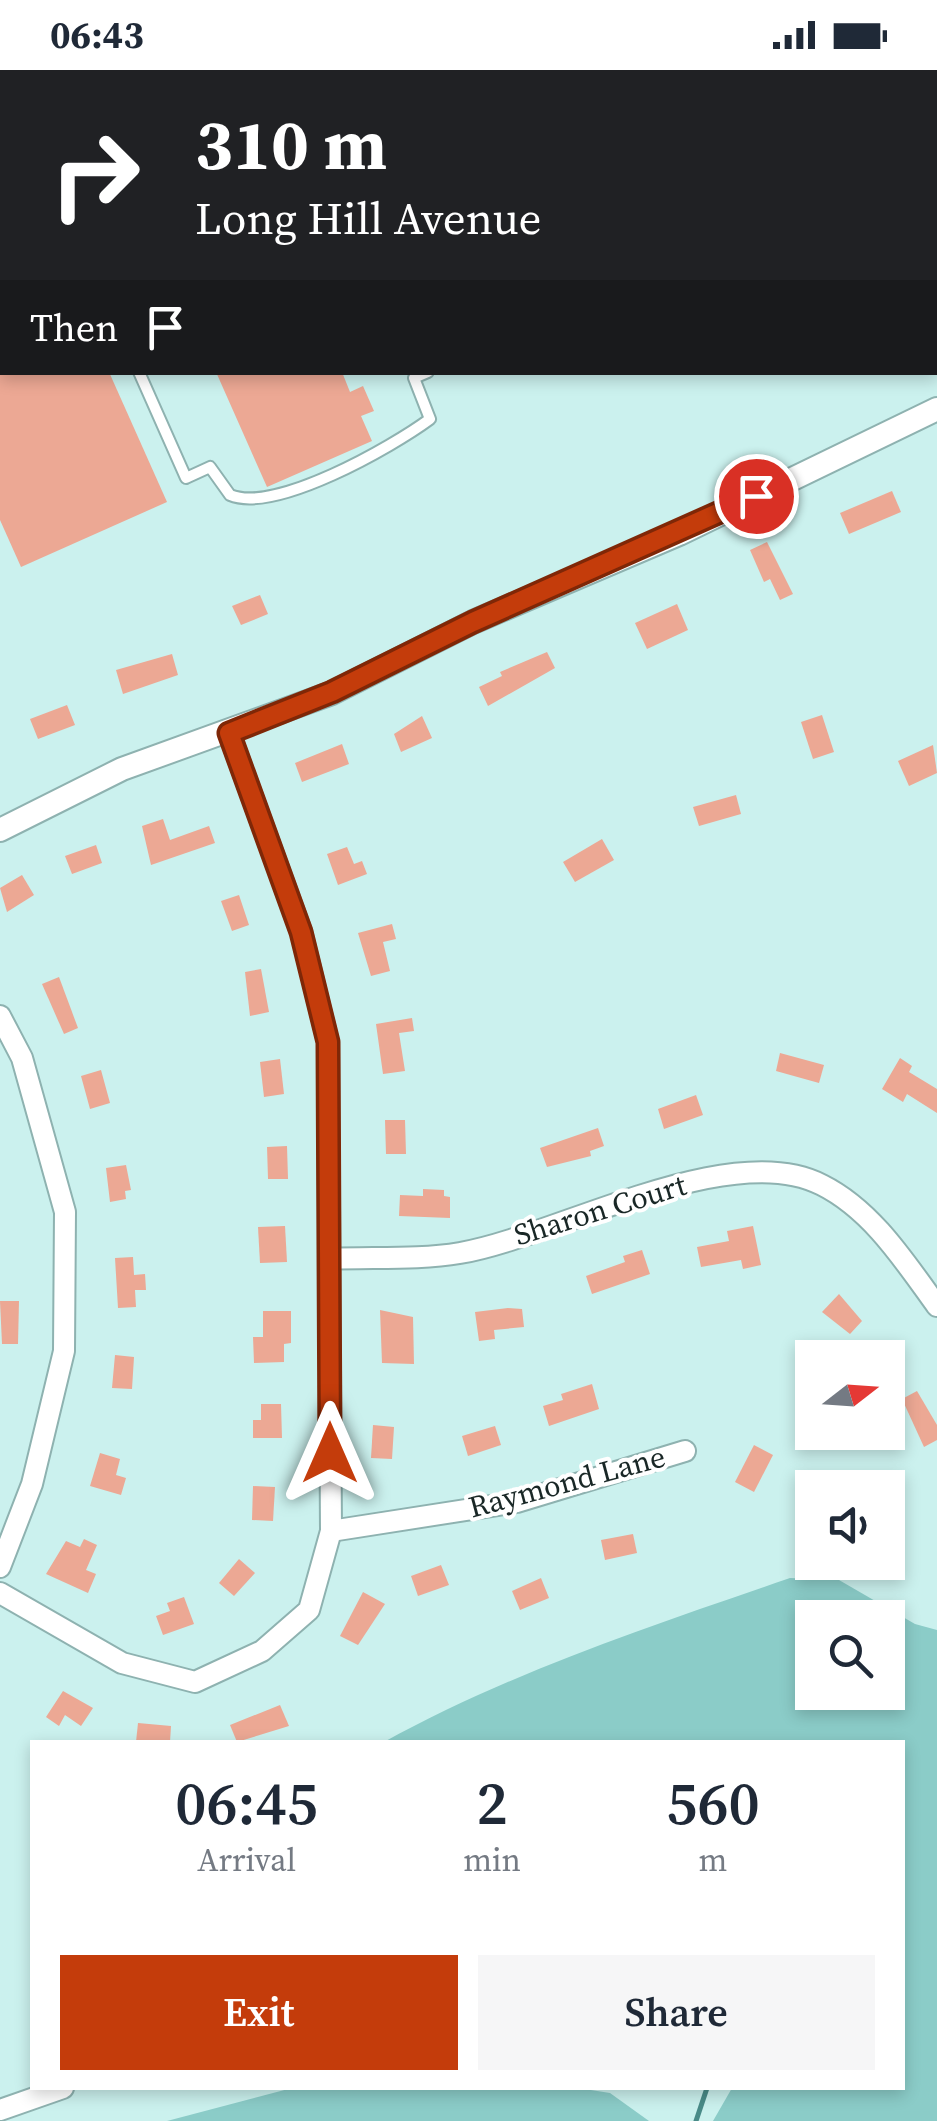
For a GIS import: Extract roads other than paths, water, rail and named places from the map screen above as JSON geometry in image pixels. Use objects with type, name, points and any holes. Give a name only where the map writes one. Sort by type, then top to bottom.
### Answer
[{"type":"street","points":[[0,830],[122,770],[332,692],[473,622],[678,534],[937,408]]},
{"type":"street","points":[[0,1593],[122,1663],[195,1682],[262,1651],[309,1610],[331,1531],[328,1042],[301,932],[229,733]]},
{"type":"street","points":[[0,1016],[22,1058],[65,1212],[64,1351],[32,1484],[0,1567]]},
{"type":"street","name":"Sharon Court","points":[[330,1259],[459,1253],[690,1180],[775,1173],[820,1183],[868,1218],[937,1306]]},
{"type":"street","name":"Raymond Lane","points":[[331,1531],[517,1502],[685,1451]]},
{"type":"street","points":[[0,2110],[57,2090]]},
{"type":"lane","points":[[140,375],[186,478],[210,466],[230,495],[255,500],[281,494],[400,442],[430,419],[414,378],[421,375]]},
{"type":"waterway","points":[[696,2121],[706,2090]]}]
